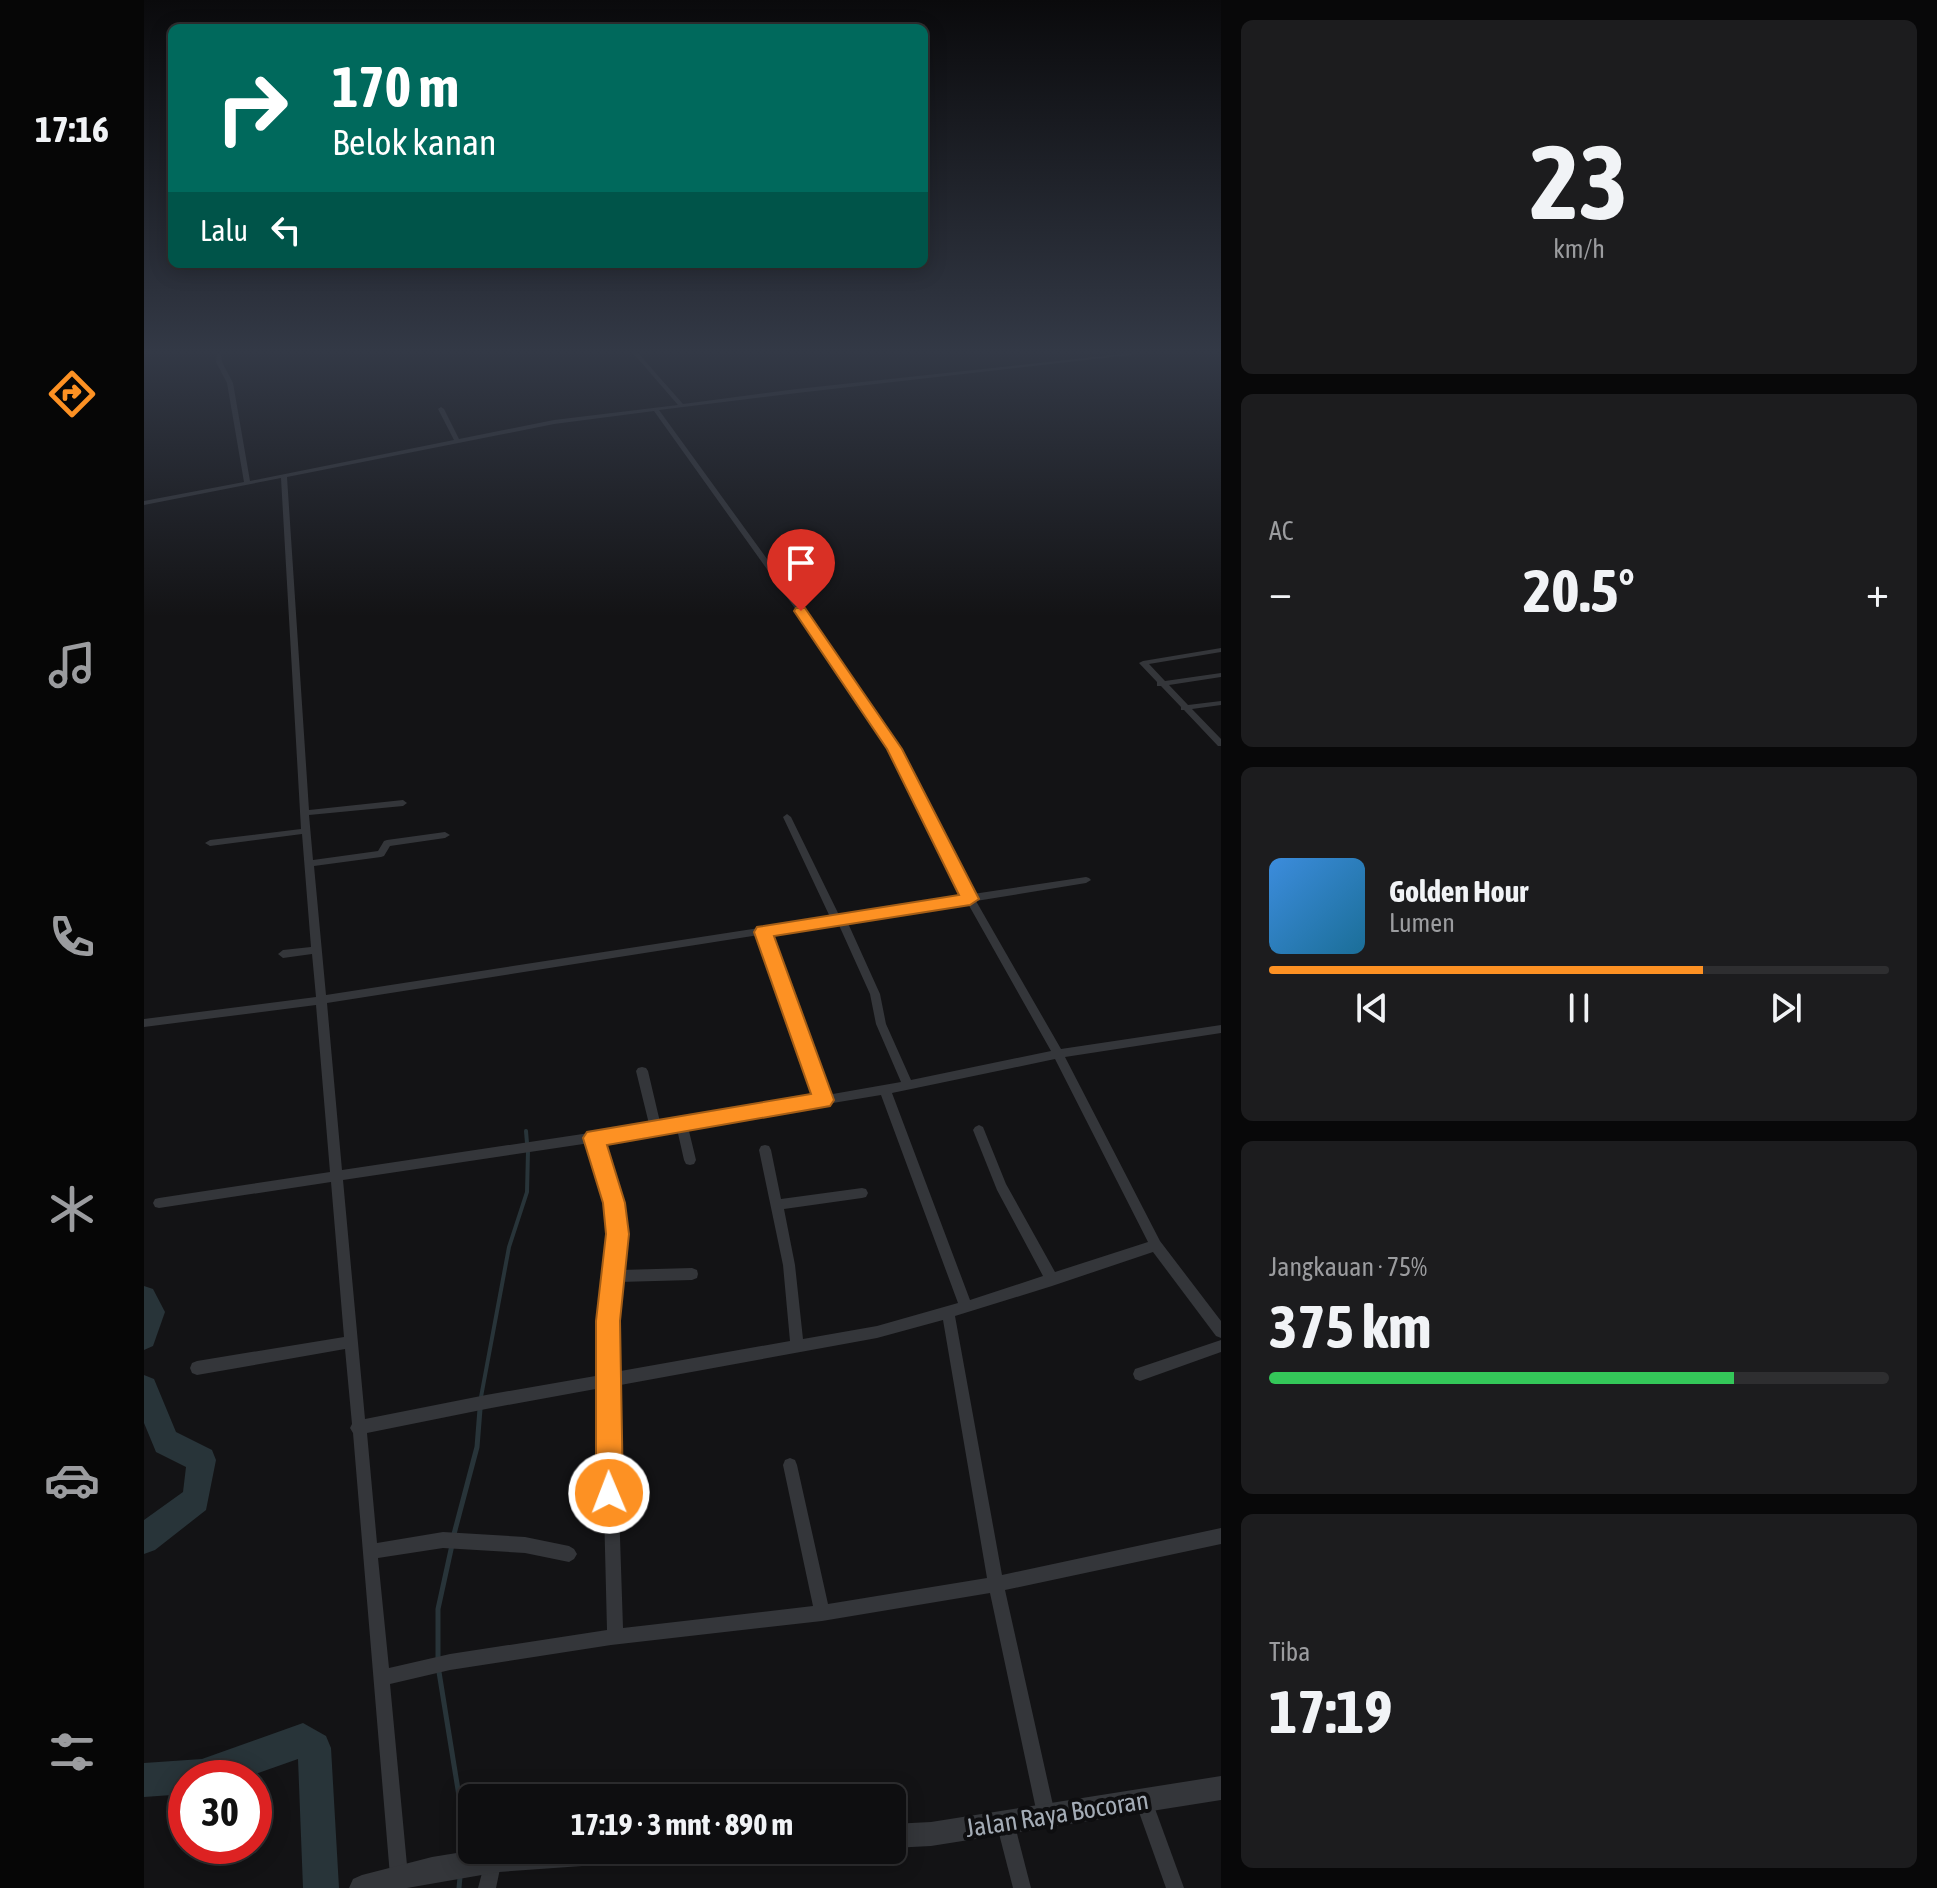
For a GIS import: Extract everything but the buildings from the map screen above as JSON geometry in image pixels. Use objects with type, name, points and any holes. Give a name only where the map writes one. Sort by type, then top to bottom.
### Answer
[{"type":"street","points":[[240,441],[247,483]]},
{"type":"street","points":[[144,503],[462,441]]},
{"type":"street","points":[[678,441],[817,634],[895,749],[970,899],[1058,1054],[1156,1245],[1221,1332]]},
{"type":"street","points":[[284,476],[306,831],[399,1876]]},
{"type":"street","points":[[1221,650],[1145,661],[1143,665],[1221,744]]},
{"type":"street","points":[[1160,684],[1221,675]]},
{"type":"street","points":[[1184,708],[1221,703]]},
{"type":"street","points":[[1209,733],[1221,731]]},
{"type":"street","points":[[305,813],[403,803]]},
{"type":"street","points":[[787,817],[875,994],[881,1024],[908,1086]]},
{"type":"street","points":[[210,843],[306,831]]},
{"type":"street","points":[[309,864],[381,854],[387,843],[445,835]]},
{"type":"street","points":[[144,1023],[321,1000],[1086,880]]},
{"type":"street","points":[[763,932],[823,1100]]},
{"type":"street","points":[[283,954],[317,950]]},
{"type":"street","points":[[159,1203],[681,1124],[908,1086],[1058,1054],[1221,1029]]},
{"type":"street","points":[[642,1071],[656,1128]]},
{"type":"street","points":[[885,1090],[966,1307]]},
{"type":"street","points":[[681,1124],[690,1160]]},
{"type":"street","points":[[979,1130],[1007,1198],[1052,1280]]},
{"type":"street","points":[[594,1138],[614,1203],[618,1234],[608,1321],[615,1637]]},
{"type":"street","points":[[765,1150],[789,1265],[797,1346]]},
{"type":"street","points":[[777,1205],[862,1193]]},
{"type":"street","points":[[357,1428],[479,1403],[877,1332],[966,1307],[1156,1245]]},
{"type":"street","points":[[614,1276],[692,1274]]},
{"type":"street","points":[[948,1312],[996,1584],[1046,1814]]},
{"type":"street","points":[[197,1368],[350,1342]]},
{"type":"street","points":[[1140,1374],[1221,1346]]},
{"type":"street","points":[[790,1465],[822,1613]]},
{"type":"street","points":[[383,1677],[450,1662],[749,1619],[822,1613],[996,1584],[1221,1536]]},
{"type":"street","points":[[370,1552],[452,1540],[525,1545],[569,1554]]},
{"type":"street","name":"Jalan Raya Bocoran","points":[[906,1834],[1221,1788]]},
{"type":"street","points":[[1143,1800],[1175,1888]]},
{"type":"street","points":[[1005,1822],[1022,1888]]},
{"type":"street","points":[[362,1888],[399,1876],[458,1863]]},
{"type":"street","points":[[476,1864],[487,1888]]},
{"type":"waterway","points":[[526,1131],[527,1143]]},
{"type":"waterway","points":[[481,1397],[509,1247],[527,1192],[528,1151]]},
{"type":"waterway","points":[[144,1298],[152,1312],[144,1337]]},
{"type":"waterway","points":[[144,1389],[166,1442],[202,1460],[196,1500],[144,1539]]},
{"type":"waterway","points":[[454,1534],[477,1447],[480,1409]]},
{"type":"waterway","points":[[438,1660],[438,1609],[452,1545]]},
{"type":"waterway","points":[[439,1672],[458,1790]]},
{"type":"waterway","points":[[144,1780],[202,1776],[303,1740],[314,1748],[321,1888]]},
{"type":"waterway","points":[[459,1888],[460,1877]]},
{"type":"route","points":[[609,1493],[608,1321],[618,1234],[614,1203],[594,1138],[823,1100],[763,932],[970,899],[895,749],[801,611]]}]
